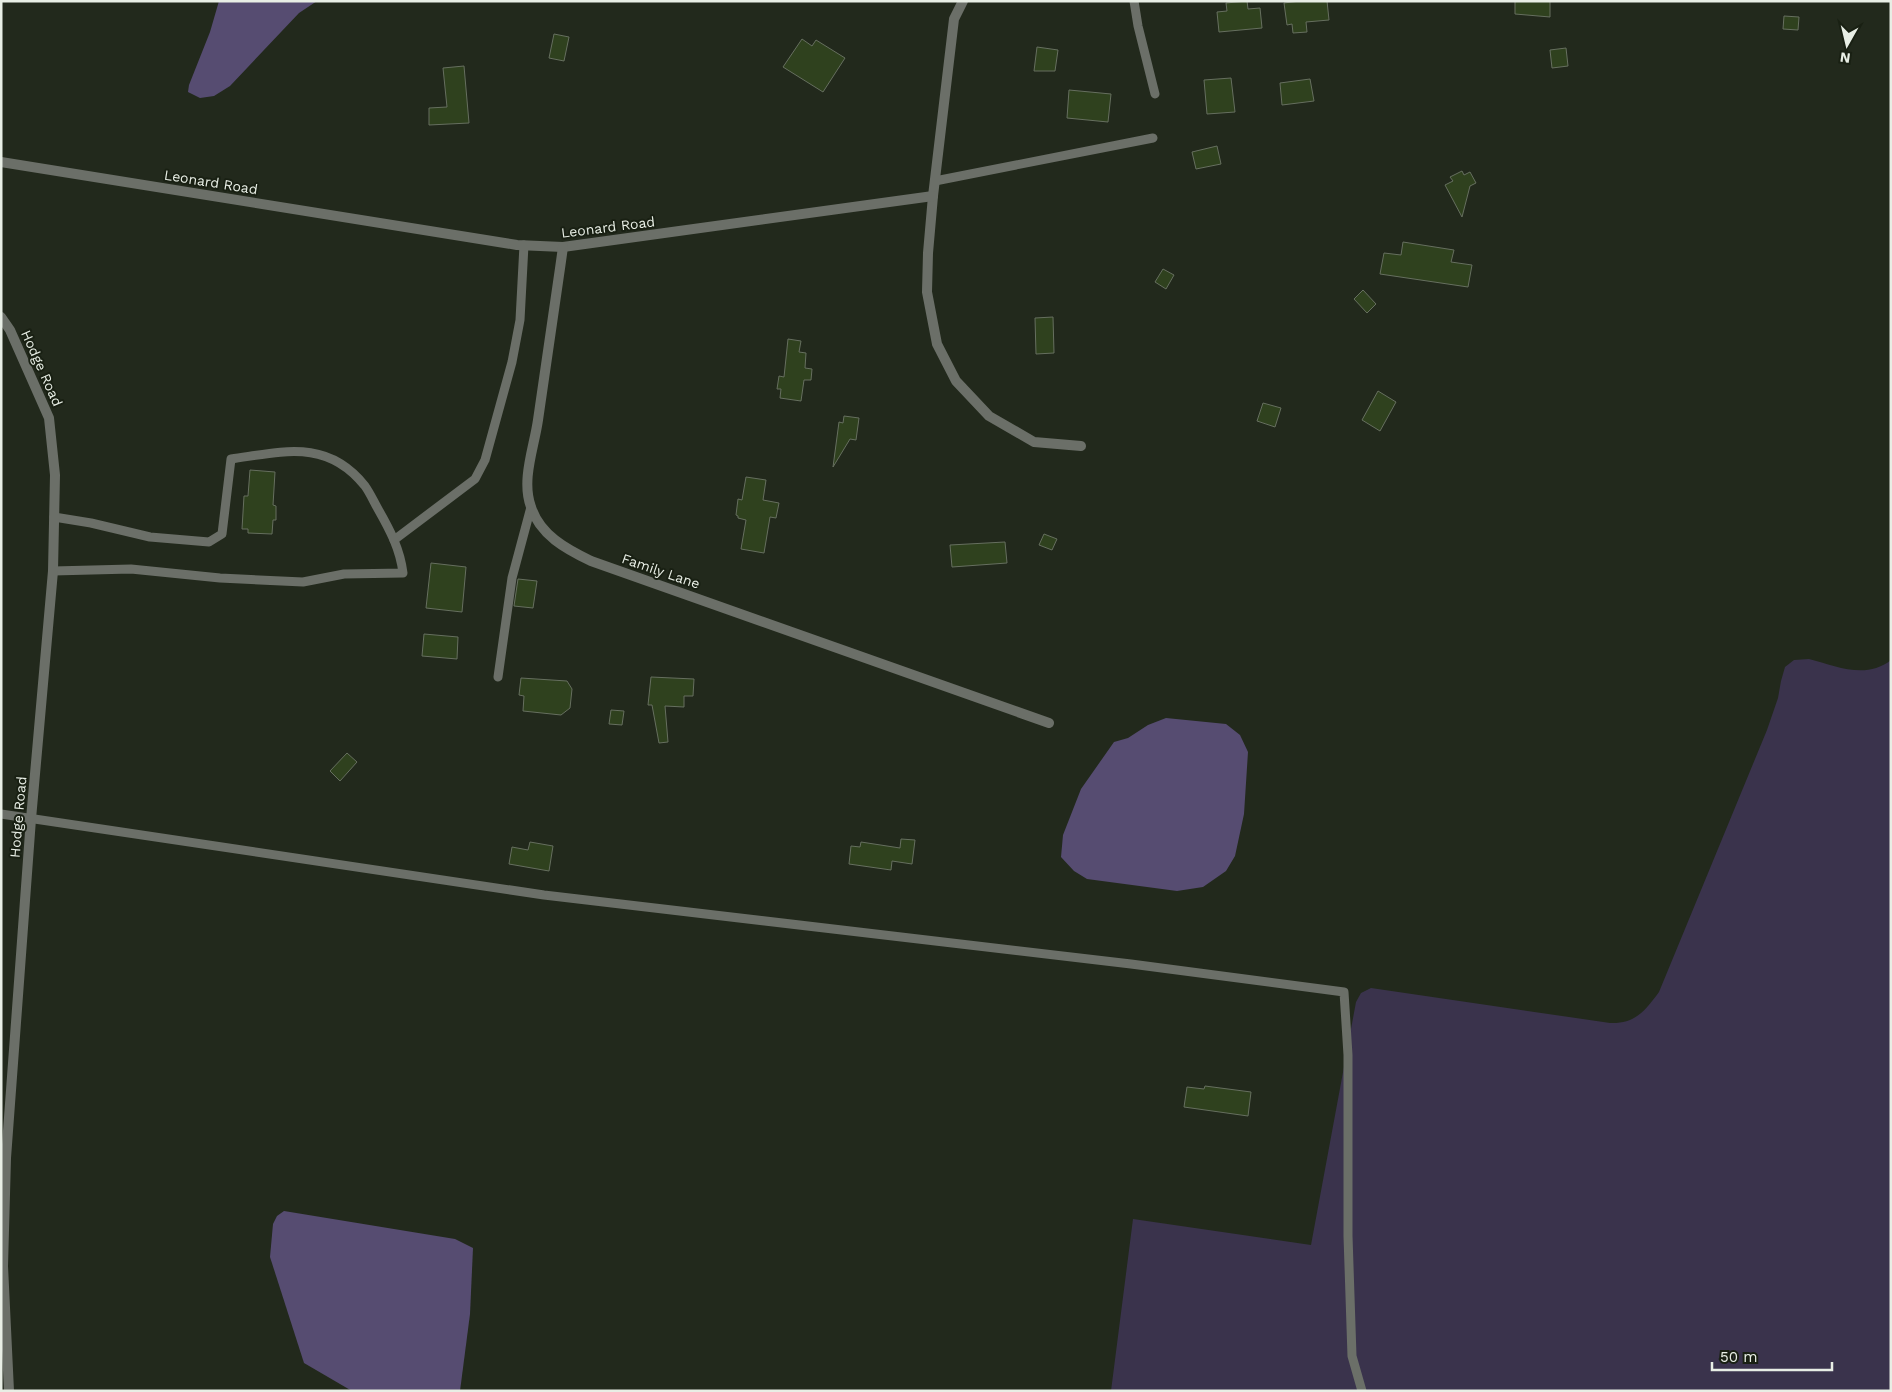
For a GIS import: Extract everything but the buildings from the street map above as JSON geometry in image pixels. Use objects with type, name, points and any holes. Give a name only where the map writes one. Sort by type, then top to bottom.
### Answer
[{"type":"street","points":[[963,1],[954,19],[933,196],[927,292],[938,344],[956,381],[989,416],[1034,442],[1081,446]]},
{"type":"street","name":"Leonard Road","points":[[1,162],[524,245],[564,247],[933,196]]},
{"type":"street","name":"Family Lane","points":[[564,247],[527,479],[530,506],[543,529],[564,548],[591,561],[1049,722]]},
{"type":"street","name":"Hodge Road","points":[[1,317],[10,330],[49,418],[55,475],[52,571],[31,819],[6,1158],[3,1266],[9,1391]]},
{"type":"lane","points":[[1134,1],[1138,26],[1155,94]]},
{"type":"lane","points":[[935,181],[1152,138]]},
{"type":"lane","points":[[394,540],[475,479],[485,460],[512,362],[520,320],[524,245]]},
{"type":"lane","points":[[52,571],[131,569],[220,578],[303,582],[344,574],[403,573],[402,562],[394,540],[365,486],[345,466],[320,454],[300,450],[230,459],[222,534],[209,542],[150,537],[54,517]]},
{"type":"lane","points":[[498,677],[512,578],[530,506]]},
{"type":"lane","points":[[1,814],[544,895],[1131,964],[1344,992],[1348,1055],[1348,1236],[1352,1356],[1362,1391]]},
{"type":"shaded area","points":[[219,1],[317,1],[299,13],[230,86],[214,96],[200,98],[188,92],[189,85],[210,32]]},
{"type":"shaded area","points":[[1809,659],[1851,670],[1871,669],[1891,660],[1891,1391],[1111,1391],[1133,1219],[1311,1245],[1356,1002],[1361,993],[1371,988],[1610,1023],[1619,1023],[1633,1019],[1649,1005],[1659,992],[1767,730],[1778,698],[1785,667],[1794,660]]},
{"type":"shaded area","points":[[1166,718],[1226,724],[1240,735],[1248,752],[1244,814],[1235,856],[1226,871],[1203,887],[1177,891],[1087,879],[1074,871],[1061,857],[1063,835],[1081,789],[1114,742],[1128,738],[1148,725]]},
{"type":"shaded area","points":[[284,1211],[455,1239],[473,1248],[470,1314],[460,1391],[352,1391],[304,1363],[270,1257],[273,1224],[277,1216]]}]
